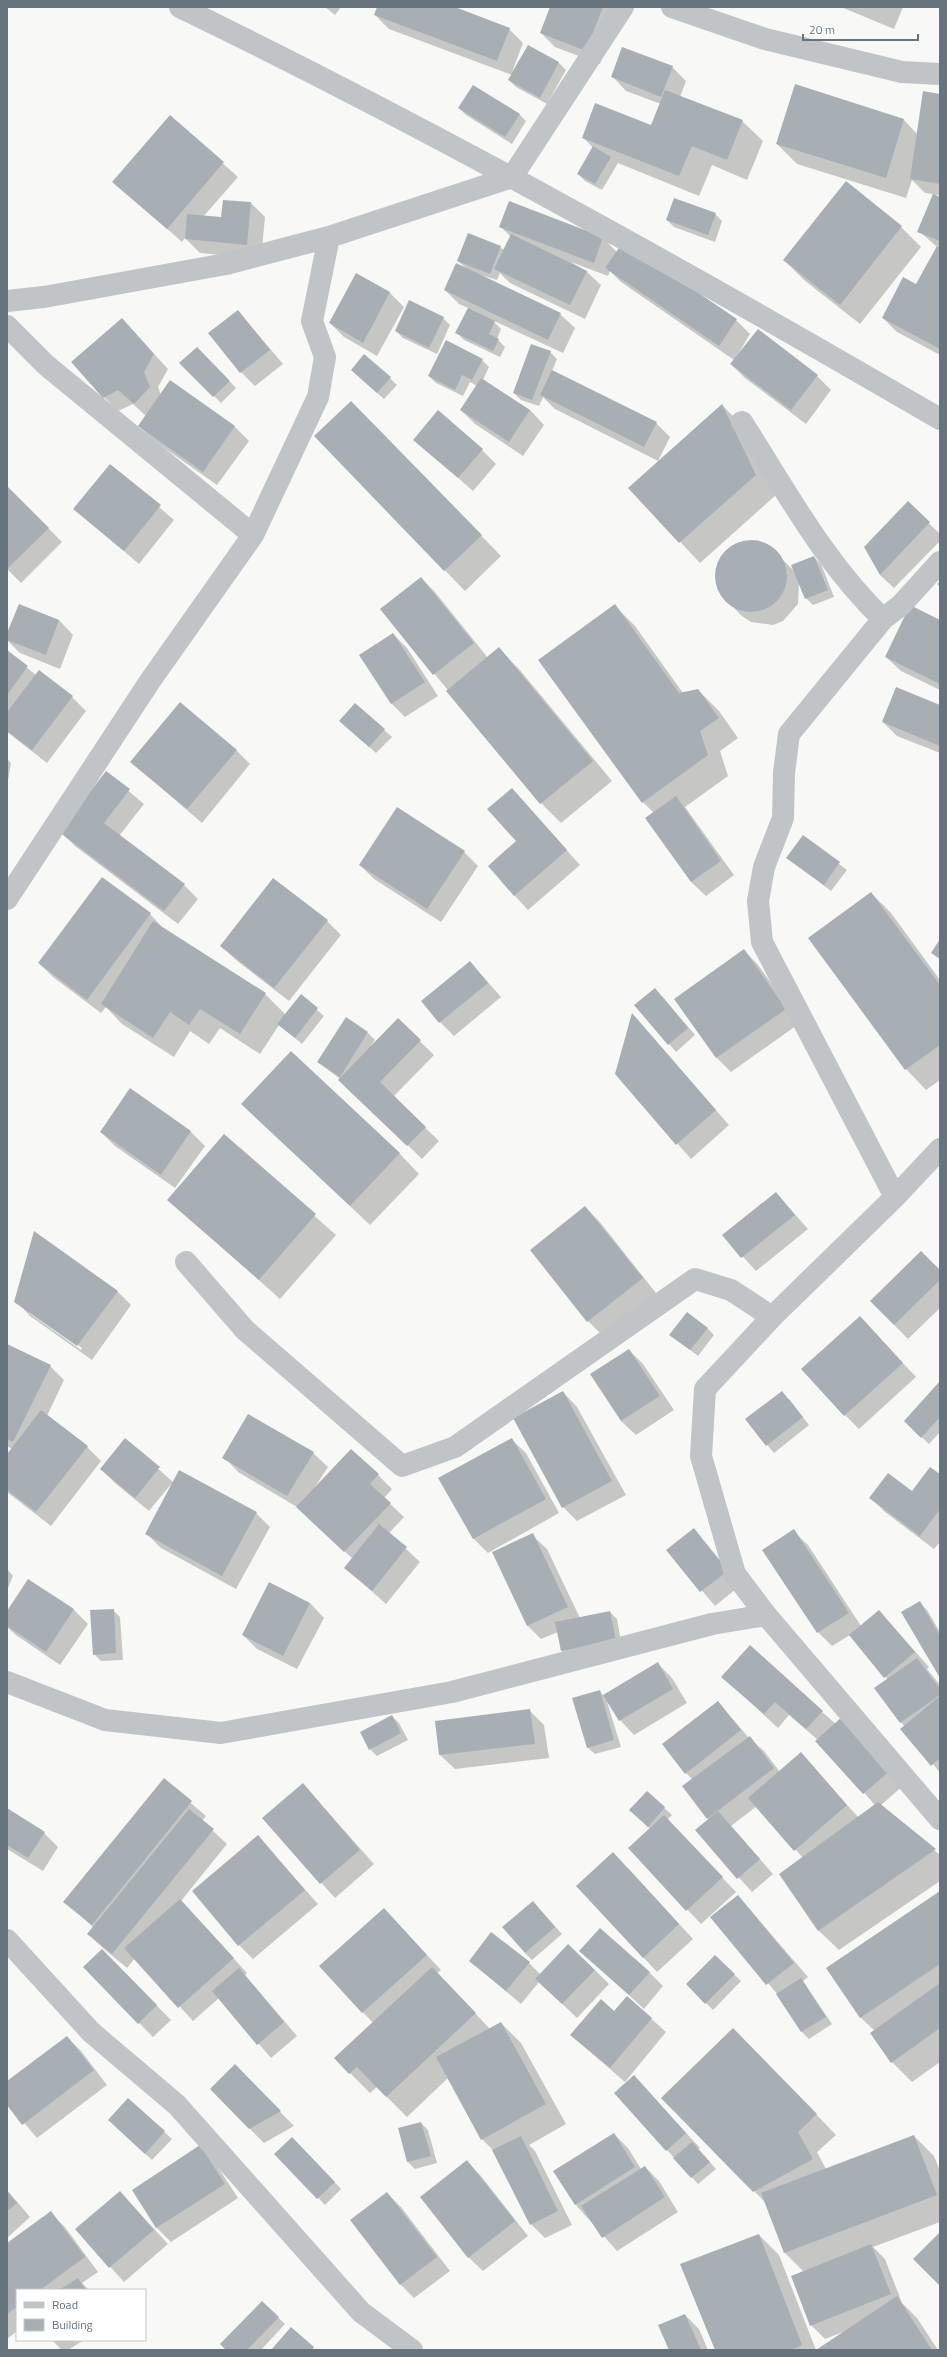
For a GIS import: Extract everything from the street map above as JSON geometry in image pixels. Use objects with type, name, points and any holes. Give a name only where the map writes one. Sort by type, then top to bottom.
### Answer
[{"type":"street","points":[[180,7],[512,177],[758,313],[940,419]]},
{"type":"street","points":[[7,301],[44,297],[226,264],[329,237],[512,177],[622,7]]},
{"type":"street","points":[[672,7],[765,39],[902,72],[940,74]]},
{"type":"street","points":[[7,899],[150,681],[253,535],[318,397],[325,356],[312,321],[329,237]]},
{"type":"street","points":[[7,326],[46,365],[253,535]]},
{"type":"street","points":[[742,422],[822,545],[859,597],[883,619]]},
{"type":"street","points":[[895,1197],[762,942],[758,901],[764,867],[783,818],[784,773],[788,734],[883,619],[901,606],[940,562]]},
{"type":"street","points":[[940,1150],[895,1197],[772,1316],[705,1389],[701,1456],[735,1574],[766,1614],[940,1819]]},
{"type":"street","points":[[186,1262],[245,1330],[402,1466],[455,1447],[695,1279],[731,1290],[772,1316]]},
{"type":"street","points":[[7,1682],[105,1720],[221,1733],[452,1692],[712,1624],[766,1614]]},
{"type":"street","points":[[7,1940],[91,2032],[177,2105],[361,2312],[412,2350]]},
{"type":"building","points":[[377,7],[455,7],[510,28],[497,61],[374,15]]},
{"type":"building","points":[[550,7],[603,7],[586,51],[540,33]]},
{"type":"building","points":[[528,45],[559,62],[540,98],[508,80]]},
{"type":"building","points":[[622,47],[673,66],[661,97],[611,77]]},
{"type":"building","points":[[795,84],[904,119],[886,178],[776,144]]},
{"type":"building","points":[[473,85],[520,114],[505,137],[458,108]]},
{"type":"building","points":[[665,90],[743,120],[727,160],[692,146],[679,176],[582,138],[595,103],[651,125]]},
{"type":"building","points":[[923,91],[940,94],[940,184],[910,179]]},
{"type":"building","points":[[170,115],[224,162],[167,229],[112,182]]},
{"type":"building","points":[[593,146],[611,157],[595,184],[577,174]]},
{"type":"building","points":[[846,181],[902,226],[840,305],[783,260]]},
{"type":"building","points":[[933,194],[940,197],[940,241],[917,232]]},
{"type":"building","points":[[674,198],[716,213],[708,235],[666,220]]},
{"type":"building","points":[[223,200],[251,202],[247,245],[185,239],[187,214],[221,217]]},
{"type":"building","points":[[509,201],[603,237],[594,263],[499,227]]},
{"type":"building","points":[[468,233],[501,246],[490,274],[457,261]]},
{"type":"building","points":[[511,234],[587,271],[570,305],[494,269]]},
{"type":"building","points":[[623,242],[737,319],[719,346],[605,268]]},
{"type":"building","points":[[937,246],[940,248],[940,349],[882,318],[903,277],[916,284]]},
{"type":"building","points":[[456,263],[561,313],[548,340],[444,290]]},
{"type":"building","points":[[356,273],[390,292],[363,343],[329,323]]},
{"type":"building","points":[[409,300],[444,317],[429,348],[395,331]]},
{"type":"building","points":[[468,308],[495,321],[489,334],[499,339],[493,351],[455,333]]},
{"type":"building","points":[[238,310],[270,350],[240,373],[208,333]]},
{"type":"building","points":[[122,318],[154,354],[144,372],[150,387],[134,404],[118,390],[103,398],[71,362]]},
{"type":"building","points":[[758,329],[818,375],[791,410],[730,364]]},
{"type":"building","points":[[446,340],[483,359],[472,380],[462,375],[455,390],[428,376]]},
{"type":"building","points":[[531,344],[551,351],[532,400],[513,393]]},
{"type":"building","points":[[197,347],[230,381],[213,397],[179,363]]},
{"type":"building","points":[[364,354],[391,377],[377,393],[351,370]]},
{"type":"building","points":[[552,370],[657,422],[644,447],[540,395]]},
{"type":"building","points":[[481,378],[530,410],[509,442],[460,410]]},
{"type":"building","points":[[170,380],[235,426],[203,472],[138,426]]},
{"type":"building","points":[[351,401],[482,535],[444,571],[314,436]]},
{"type":"building","points":[[722,404],[756,475],[679,543],[628,488]]},
{"type":"building","points":[[438,410],[483,449],[458,478],[413,440]]},
{"type":"building","points":[[110,464],[161,505],[124,551],[73,509]]},
{"type":"building","points":[[7,486],[49,528],[7,569]]},
{"type":"building","points":[[908,501],[930,522],[880,575],[864,547]]},
{"type":"building","points":[[751,540],[771,546],[781,556],[787,576],[781,596],[771,606],[751,612],[731,606],[721,596],[715,576],[721,556],[731,546]]},
{"type":"building","points":[[814,556],[828,590],[805,599],[791,565]]},
{"type":"building","points":[[421,577],[474,643],[433,675],[380,609]]},
{"type":"building","points":[[19,604],[59,620],[46,655],[7,640],[7,633]]},
{"type":"building","points":[[615,604],[679,693],[698,689],[719,718],[700,731],[708,755],[642,803],[538,660]]},
{"type":"building","points":[[910,605],[940,620],[940,684],[885,657]]},
{"type":"building","points":[[393,633],[425,682],[391,704],[359,655]]},
{"type":"building","points":[[499,647],[593,761],[540,804],[446,691]]},
{"type":"building","points":[[7,650],[28,666],[7,695]]},
{"type":"building","points":[[39,670],[73,696],[32,750],[7,731],[7,712]]},
{"type":"building","points":[[896,687],[940,705],[940,746],[882,722]]},
{"type":"building","points":[[180,702],[237,750],[187,809],[130,762]]},
{"type":"building","points":[[355,703],[385,729],[369,747],[339,721]]},
{"type":"building","points":[[106,771],[130,789],[104,823],[185,884],[164,911],[59,832]]},
{"type":"building","points":[[512,788],[567,850],[514,896],[488,866],[516,841],[487,809]]},
{"type":"building","points":[[676,796],[721,861],[691,882],[645,818]]},
{"type":"building","points":[[397,807],[465,851],[427,909],[359,865]]},
{"type":"building","points":[[803,835],[840,862],[824,885],[786,858]]},
{"type":"building","points":[[102,877],[151,913],[87,1000],[38,963]]},
{"type":"building","points":[[273,878],[328,920],[274,988],[220,946]]},
{"type":"building","points":[[871,892],[940,985],[940,1045],[905,1070],[808,938]]},
{"type":"building","points":[[153,921],[266,993],[240,1034],[200,1009],[189,1025],[170,1012],[153,1038],[101,1004]]},
{"type":"building","points":[[940,939],[940,959],[931,953]]},
{"type":"building","points":[[744,949],[786,1009],[716,1058],[674,999]]},
{"type":"building","points":[[470,961],[488,983],[439,1023],[421,1001]]},
{"type":"building","points":[[655,988],[688,1028],[668,1045],[634,1005]]},
{"type":"building","points":[[301,994],[318,1008],[295,1038],[277,1024]]},
{"type":"building","points":[[632,1013],[716,1110],[676,1145],[615,1074]]},
{"type":"building","points":[[346,1017],[368,1032],[340,1077],[317,1062]]},
{"type":"building","points":[[398,1018],[421,1040],[380,1082],[426,1127],[407,1146],[338,1080]]},
{"type":"building","points":[[291,1051],[400,1153],[350,1206],[241,1104]]},
{"type":"building","points":[[130,1088],[191,1131],[161,1175],[100,1132]]},
{"type":"building","points":[[224,1134],[316,1214],[259,1280],[167,1200]]},
{"type":"building","points":[[776,1192],[795,1215],[741,1258],[722,1235]]},
{"type":"building","points":[[585,1206],[643,1278],[587,1322],[530,1250]]},
{"type":"building","points":[[34,1231],[118,1291],[77,1346],[14,1302]]},
{"type":"building","points":[[921,1251],[940,1270],[940,1280],[894,1325],[870,1301]]},
{"type":"building","points":[[687,1312],[708,1328],[690,1350],[669,1335]]},
{"type":"building","points":[[860,1316],[903,1363],[844,1416],[801,1369]]},
{"type":"building","points":[[7,1344],[51,1365],[13,1442],[7,1439]]},
{"type":"building","points":[[629,1349],[660,1396],[621,1421],[590,1374]]},
{"type":"building","points":[[940,1381],[940,1417],[921,1438],[904,1421]]},
{"type":"building","points":[[563,1391],[612,1481],[562,1508],[513,1418]]},
{"type":"building","points":[[782,1391],[803,1417],[766,1446],[745,1419]]},
{"type":"building","points":[[41,1410],[88,1446],[36,1512],[7,1490],[7,1454]]},
{"type":"building","points":[[248,1414],[314,1452],[287,1496],[222,1458]]},
{"type":"building","points":[[125,1438],[160,1467],[135,1498],[100,1469]]},
{"type":"building","points":[[512,1438],[546,1499],[473,1539],[438,1478]]},
{"type":"building","points":[[351,1449],[379,1474],[370,1484],[391,1503],[344,1552],[296,1507]]},
{"type":"building","points":[[930,1467],[940,1474],[940,1509],[920,1536],[869,1498],[888,1473],[912,1491]]},
{"type":"building","points":[[179,1470],[257,1512],[222,1576],[145,1534]]},
{"type":"building","points":[[379,1524],[407,1547],[372,1591],[344,1568]]},
{"type":"building","points":[[694,1528],[728,1571],[700,1592],[666,1550]]},
{"type":"building","points":[[794,1529],[849,1613],[817,1633],[762,1550]]},
{"type":"building","points":[[533,1533],[568,1607],[527,1626],[492,1552]]},
{"type":"building","points":[[28,1579],[74,1609],[46,1652],[7,1626],[7,1611]]},
{"type":"building","points":[[269,1582],[310,1603],[283,1656],[242,1635]]},
{"type":"building","points":[[920,1601],[940,1636],[940,1678],[901,1612]]},
{"type":"building","points":[[114,1609],[116,1653],[93,1655],[90,1610]]},
{"type":"building","points":[[879,1610],[915,1652],[884,1678],[849,1635]]},
{"type":"building","points":[[610,1611],[616,1640],[561,1651],[555,1622]]},
{"type":"building","points":[[750,1645],[823,1711],[806,1729],[775,1702],[764,1714],[721,1677]]},
{"type":"building","points":[[917,1658],[940,1689],[940,1695],[900,1723],[874,1688]]},
{"type":"building","points":[[658,1662],[673,1689],[619,1721],[603,1695]]},
{"type":"building","points":[[600,1690],[614,1740],[587,1748],[572,1698]]},
{"type":"building","points":[[940,1696],[940,1758],[931,1766],[900,1729]]},
{"type":"building","points":[[718,1701],[741,1730],[685,1774],[662,1744]]},
{"type":"building","points":[[530,1709],[535,1744],[439,1755],[435,1721]]},
{"type":"building","points":[[392,1715],[401,1733],[369,1750],[360,1732]]},
{"type":"building","points":[[843,1716],[891,1770],[863,1794],[815,1741]]},
{"type":"building","points":[[750,1736],[774,1768],[707,1819],[682,1786]]},
{"type":"building","points":[[801,1752],[847,1805],[794,1851],[748,1798]]},
{"type":"building","points":[[164,1778],[192,1801],[92,1925],[63,1902]]},
{"type":"building","points":[[303,1783],[360,1850],[320,1884],[262,1818]]},
{"type":"building","points":[[647,1791],[665,1807],[648,1827],[629,1810]]},
{"type":"building","points":[[878,1802],[936,1849],[818,1931],[779,1874]]},
{"type":"building","points":[[7,1808],[45,1832],[28,1858],[7,1845]]},
{"type":"building","points":[[189,1809],[214,1829],[112,1954],[87,1934]]},
{"type":"building","points":[[718,1811],[760,1859],[737,1879],[695,1830]]},
{"type":"building","points":[[664,1815],[723,1877],[686,1911],[628,1848]]},
{"type":"building","points":[[258,1835],[305,1890],[238,1946],[192,1891]]},
{"type":"building","points":[[613,1852],[679,1924],[643,1958],[576,1886]]},
{"type":"building","points":[[940,1891],[940,1964],[860,2018],[826,1968]]},
{"type":"building","points":[[738,1895],[794,1963],[766,1985],[710,1917]]},
{"type":"building","points":[[180,1899],[234,1958],[178,2008],[124,1948]]},
{"type":"building","points":[[533,1901],[555,1927],[525,1953],[502,1927]]},
{"type":"building","points":[[384,1908],[427,1955],[362,2013],[319,1966]]},
{"type":"building","points":[[600,1928],[650,1972],[629,1995],[579,1951]]},
{"type":"building","points":[[491,1932],[530,1962],[506,1991],[469,1961]]},
{"type":"building","points":[[568,1944],[595,1970],[562,2004],[535,1979]]},
{"type":"building","points":[[102,1949],[157,2005],[138,2024],[83,1967]]},
{"type":"building","points":[[715,1955],[735,1974],[705,2004],[686,1984]]},
{"type":"building","points":[[432,1967],[476,2013],[386,2097],[357,2067],[349,2074],[334,2058]]},
{"type":"building","points":[[239,1968],[284,2022],[257,2045],[212,1991]]},
{"type":"building","points":[[801,1978],[826,2017],[801,2032],[776,1994]]},
{"type":"building","points":[[940,1983],[940,2028],[891,2063],[870,2033]]},
{"type":"building","points":[[627,1996],[652,2018],[610,2068],[570,2035],[601,1999],[614,2011]]},
{"type":"building","points":[[501,2022],[546,2104],[481,2140],[436,2057]]},
{"type":"building","points":[[733,2028],[817,2114],[798,2132],[813,2159],[753,2192],[661,2098]]},
{"type":"building","points":[[67,2036],[94,2070],[22,2125],[7,2105],[7,2081]]},
{"type":"building","points":[[235,2064],[281,2111],[249,2129],[210,2089]]},
{"type":"building","points":[[634,2075],[686,2133],[666,2151],[614,2093]]},
{"type":"building","points":[[128,2098],[165,2131],[145,2154],[108,2120]]},
{"type":"building","points":[[421,2122],[431,2156],[407,2162],[398,2128]]},
{"type":"building","points":[[614,2133],[635,2167],[575,2205],[553,2171]]},
{"type":"building","points":[[914,2135],[937,2195],[784,2253],[761,2193]]},
{"type":"building","points":[[521,2136],[558,2211],[530,2225],[492,2150]]},
{"type":"building","points":[[292,2137],[335,2182],[317,2199],[274,2154]]},
{"type":"building","points":[[692,2142],[710,2162],[691,2178],[673,2158]]},
{"type":"building","points":[[200,2145],[225,2184],[156,2228],[132,2190]]},
{"type":"building","points":[[467,2160],[515,2221],[468,2258],[420,2197]]},
{"type":"building","points":[[645,2166],[665,2197],[602,2238],[581,2206]]},
{"type":"building","points":[[7,2191],[17,2203],[7,2211]]},
{"type":"building","points":[[120,2191],[154,2230],[109,2268],[75,2229]]},
{"type":"building","points":[[387,2192],[437,2257],[400,2285],[350,2220]]},
{"type":"building","points":[[51,2211],[85,2257],[41,2289],[16,2289],[16,2308],[7,2314],[7,2243]]},
{"type":"building","points":[[940,2232],[940,2286],[913,2259]]},
{"type":"building","points":[[759,2234],[802,2345],[791,2350],[715,2350],[680,2264]]},
{"type":"building","points":[[871,2244],[891,2294],[810,2326],[791,2276]]},
{"type":"building","points":[[78,2278],[85,2289],[61,2289]]},
{"type":"building","points":[[897,2296],[932,2350],[816,2350]]},
{"type":"building","points":[[262,2301],[279,2317],[247,2350],[226,2350],[220,2344]]},
{"type":"building","points":[[685,2314],[701,2350],[669,2350],[658,2325]]},
{"type":"building","points":[[291,2327],[314,2347],[312,2350],[271,2350]]}]
